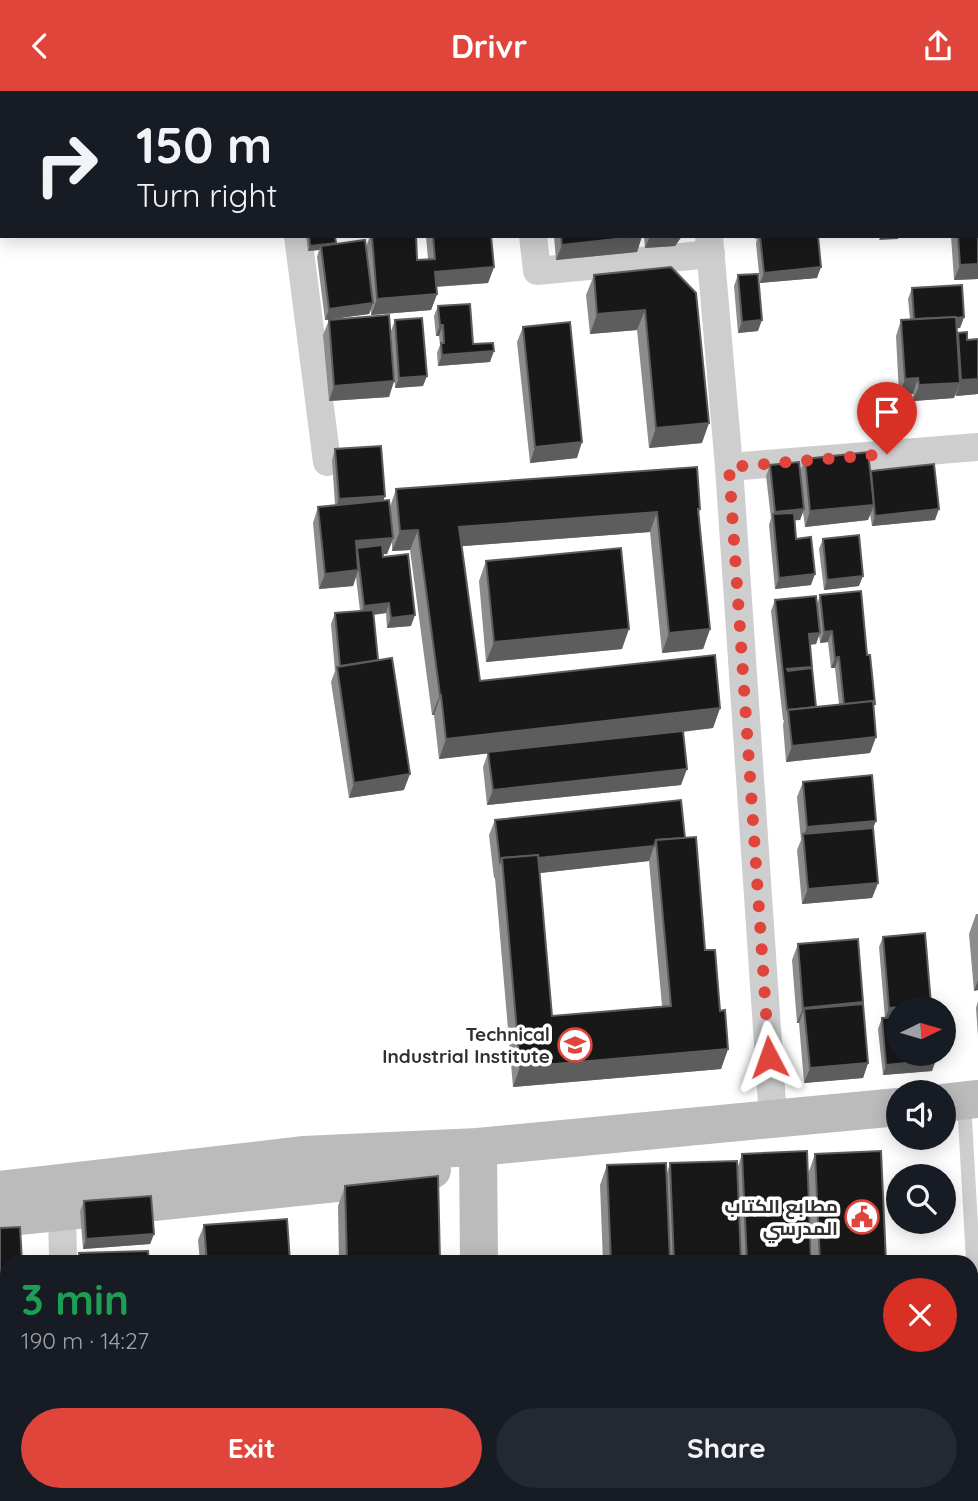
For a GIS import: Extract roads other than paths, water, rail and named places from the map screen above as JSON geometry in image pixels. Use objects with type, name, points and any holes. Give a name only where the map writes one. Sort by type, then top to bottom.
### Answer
[{"type":"street","points":[[298,238],[327,462]]},
{"type":"street","points":[[533,238],[537,271],[710,245],[729,467],[774,1118]]},
{"type":"street","points":[[729,467],[978,447]]},
{"type":"street","points":[[0,1190],[60,1197],[306,1171],[478,1147],[886,1108]]},
{"type":"street","points":[[478,1147],[479,1255]]},
{"type":"street","points":[[0,1218],[60,1197]]},
{"type":"street","points":[[60,1197],[63,1255]]},
{"type":"lane","points":[[962,1101],[972,1255]]},
{"type":"place","name":"Technical Industrial Institute","points":[[575,1045]]},
{"type":"place","name":"مطابع الكتاب المدرسي","points":[[862,1217]]}]
